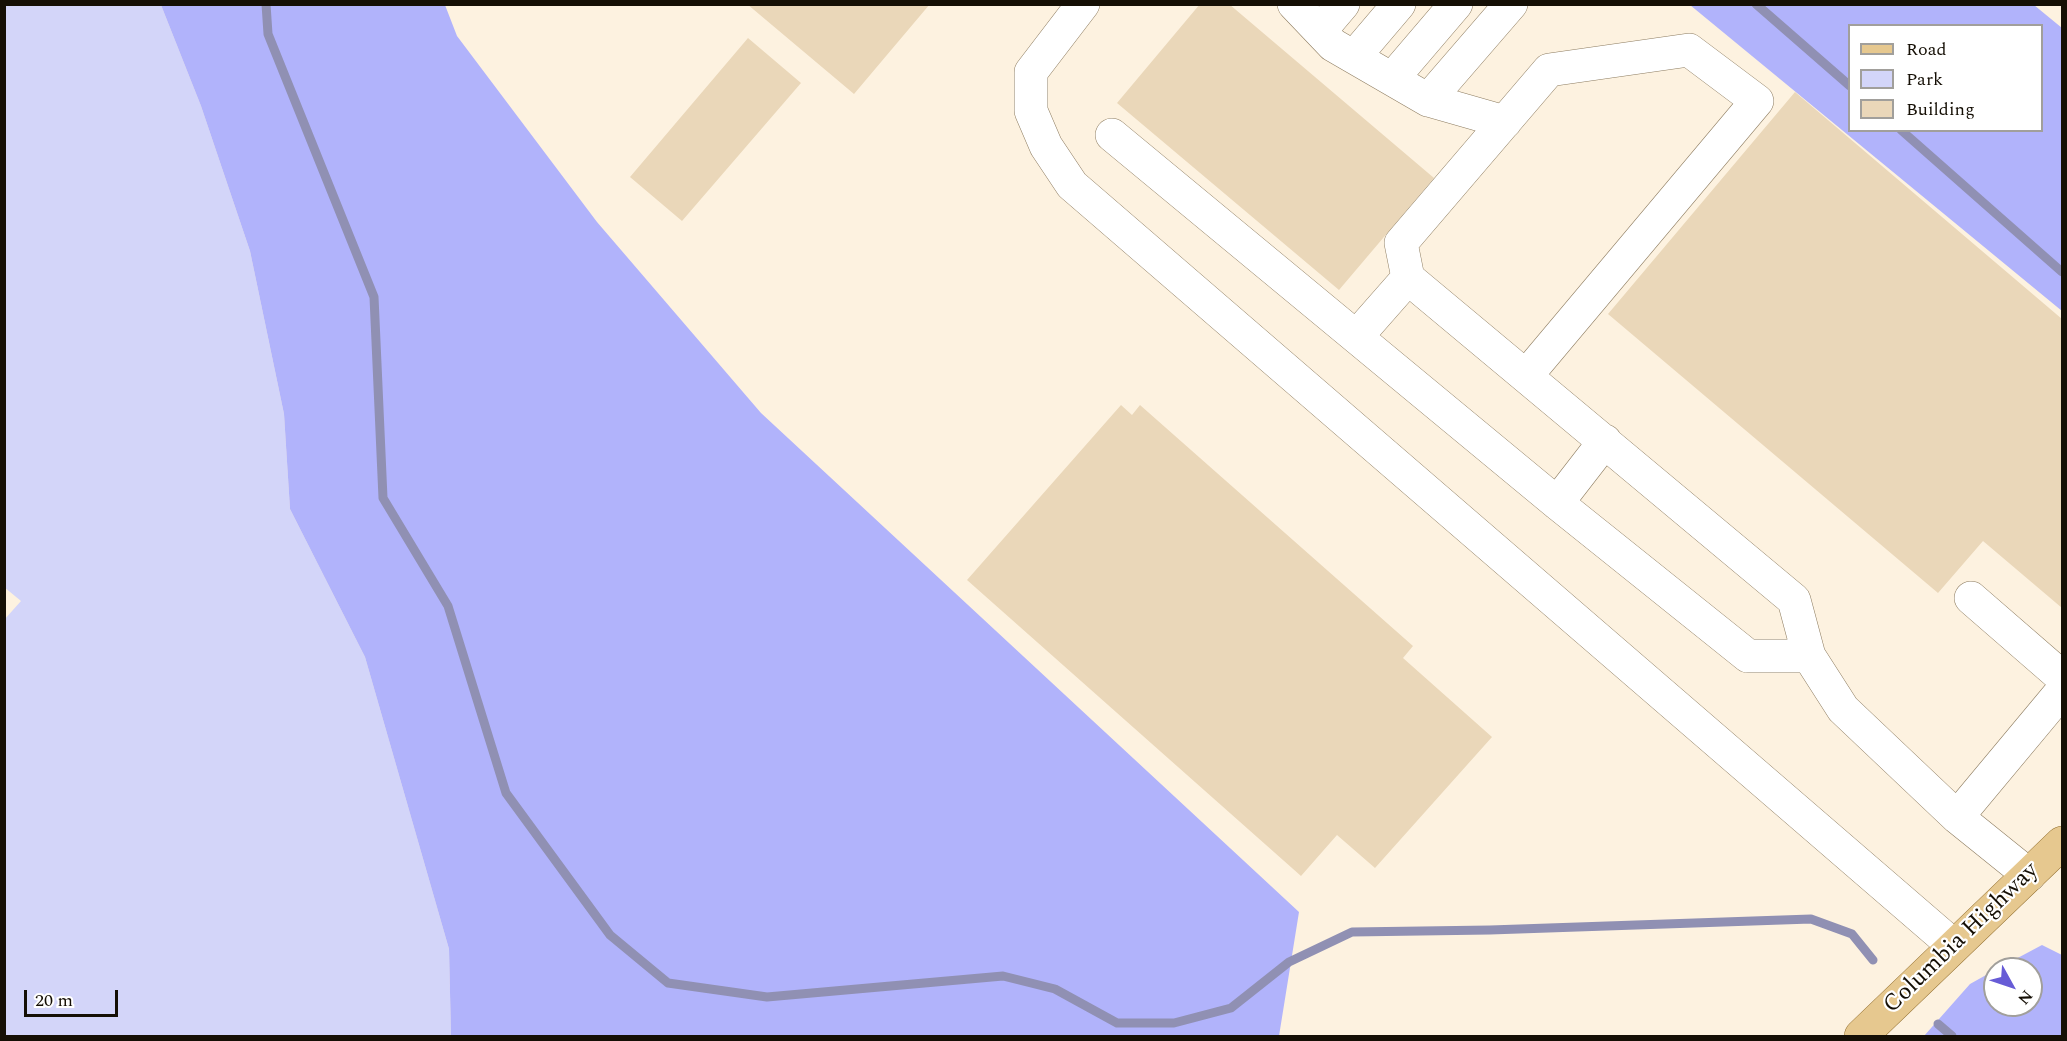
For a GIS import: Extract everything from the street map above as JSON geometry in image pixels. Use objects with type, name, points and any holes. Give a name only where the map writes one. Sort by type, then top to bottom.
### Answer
[{"type":"main road","name":"Columbia Highway","points":[[1874,1029],[1954,946],[2062,843]]},
{"type":"lane","points":[[1083,4],[1031,72],[1032,111],[1046,146],[1072,185],[1954,946]]},
{"type":"lane","points":[[1294,4],[1333,45],[1428,100],[1505,122]]},
{"type":"lane","points":[[1320,31],[1343,4]]},
{"type":"lane","points":[[1354,57],[1399,4]]},
{"type":"lane","points":[[1392,79],[1456,4]]},
{"type":"lane","points":[[1428,100],[1511,4]]},
{"type":"lane","points":[[1526,376],[1756,101],[1689,50],[1549,70],[1401,243],[1408,278],[1794,600],[1809,656],[1843,709],[1957,817],[2029,875]]},
{"type":"lane","points":[[1112,135],[1557,502],[1748,656],[1809,656]]},
{"type":"lane","points":[[1357,336],[1408,278]]},
{"type":"lane","points":[[1557,502],[1605,441]]},
{"type":"lane","points":[[1971,598],[2062,677]]},
{"type":"lane","points":[[1957,817],[2062,691]]},
{"type":"green space","points":[[5,5],[161,5],[201,106],[250,251],[284,414],[290,509],[365,657],[449,949],[451,1036],[5,1036],[4,620],[21,601],[4,587]]},
{"type":"shaded area","points":[[161,5],[445,5],[457,36],[597,222],[761,413],[1299,912],[1279,1036],[451,1036],[449,949],[365,657],[290,509],[284,414],[250,251],[201,106]]},
{"type":"shaded area","points":[[1690,5],[2034,5],[2062,28],[2062,311]]},
{"type":"shaded area","points":[[2042,945],[2062,955],[2062,1036],[1924,1036],[1970,984],[1983,977],[1983,1017],[2043,1017],[2043,957],[2020,957]]},
{"type":"building","points":[[747,4],[930,4],[854,94]]},
{"type":"building","points":[[1200,4],[1229,4],[1434,178],[1339,290],[1117,103]]},
{"type":"building","points":[[748,38],[801,83],[682,221],[630,177]]},
{"type":"building","points":[[1795,92],[2062,319],[2062,608],[1983,541],[1938,593],[1608,314]]},
{"type":"building","points":[[1121,405],[1132,415],[1140,405],[1413,646],[1403,658],[1492,737],[1375,868],[1337,835],[1301,876],[967,580]]},
{"type":"waterway","points":[[266,4],[268,34],[374,297],[383,498],[448,606],[506,793],[610,935],[668,983],[767,997],[1003,976],[1055,989],[1117,1023],[1174,1023],[1231,1008],[1289,962],[1352,932],[1490,930],[1811,919],[1852,934],[1873,960]]},
{"type":"waterway","points":[[1756,4],[1848,84]]},
{"type":"waterway","points":[[1903,132],[2062,272]]},
{"type":"waterway","points":[[1938,1024],[1952,1036]]}]
